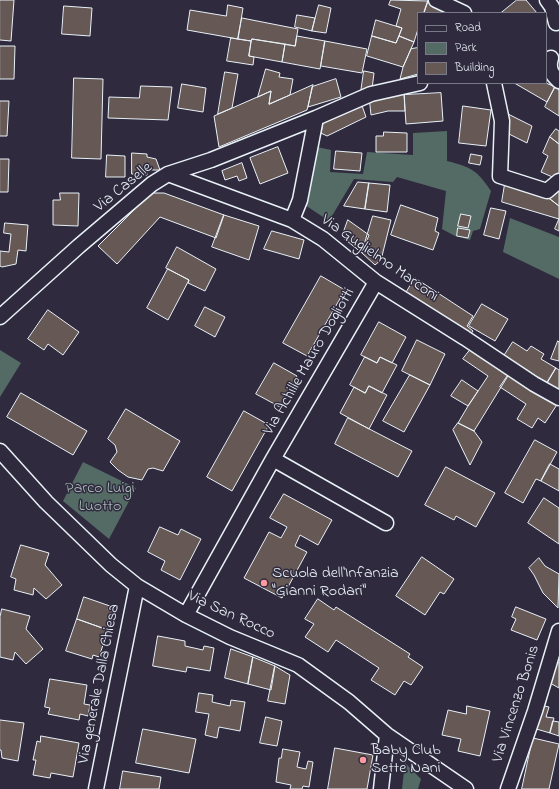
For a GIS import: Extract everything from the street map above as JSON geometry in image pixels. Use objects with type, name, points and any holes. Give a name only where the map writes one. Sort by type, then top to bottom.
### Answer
[{"type":"street","points":[[436,0],[462,12]]},
{"type":"street","points":[[547,0],[552,8],[554,23]]},
{"type":"street","points":[[552,57],[549,64],[552,75],[559,81]]},
{"type":"street","name":"Via Caselle","points":[[0,317],[79,246],[152,184],[168,174],[212,160],[371,94],[417,84]]},
{"type":"street","points":[[494,84],[502,122],[500,176],[547,191],[559,181]]},
{"type":"street","points":[[292,220],[300,200],[316,118]]},
{"type":"street","name":"Via Guglielmo Marconi","points":[[168,174],[292,220],[323,239],[376,282],[465,338],[534,384],[559,398]]},
{"type":"street","name":"Via Achille Mauro Dogliotti","points":[[186,615],[273,459],[376,282]]},
{"type":"street","name":"Via San Rocco","points":[[0,451],[46,502],[111,565],[137,586],[186,615],[230,637],[298,665],[349,702],[387,735],[466,789]]},
{"type":"street","name":"Via Achille Mauro Dogliotti","points":[[273,459],[386,523]]},
{"type":"street","name":"Via generale Dalla Chiesa","points":[[96,789],[137,586]]},
{"type":"street","name":"Via Vincenzo Bonis","points":[[508,789],[535,711],[559,631]]},
{"type":"street","points":[[381,789],[387,735]]},
{"type":"green space","points":[[447,131],[447,161],[473,170],[482,178],[491,191],[480,229],[473,231],[470,240],[455,236],[442,229],[446,191],[397,177],[393,182],[354,179],[329,221],[305,205],[317,147],[331,150],[330,172],[363,174],[367,152],[413,155],[413,133]]},
{"type":"green space","points":[[510,218],[559,237],[559,279],[503,252]]},
{"type":"green space","points":[[0,350],[21,363],[0,397]]},
{"type":"green space","name":"Parco Luigi Luotto","points":[[83,462],[136,488],[109,539],[63,501]]},
{"type":"green space","points":[[405,763],[421,779],[418,789],[402,789]]},
{"type":"building","points":[[0,0],[14,0],[11,41],[0,40]]},
{"type":"building","points":[[391,0],[428,1],[424,12],[417,12],[417,32],[414,42],[399,36],[402,28],[396,26],[401,9],[389,5]]},
{"type":"building","points":[[517,0],[526,0],[536,12],[502,12]]},
{"type":"building","points":[[428,1],[451,12],[424,12]]},
{"type":"building","points":[[228,5],[243,8],[238,39],[187,30],[190,10],[226,16]]},
{"type":"building","points":[[319,5],[331,8],[326,33],[312,31]]},
{"type":"building","points":[[64,6],[92,8],[90,36],[62,34]]},
{"type":"building","points":[[297,15],[315,18],[312,31],[295,27]]},
{"type":"building","points":[[242,18],[298,29],[295,46],[252,39],[251,41],[238,39]]},
{"type":"building","points":[[376,20],[402,28],[396,43],[372,36]]},
{"type":"building","points":[[297,36],[325,41],[320,69],[282,62],[285,44],[295,46]]},
{"type":"building","points":[[372,36],[396,43],[399,36],[414,42],[403,67],[367,56]]},
{"type":"building","points":[[231,38],[251,41],[249,56],[254,57],[253,65],[227,61]]},
{"type":"building","points":[[252,39],[285,44],[282,62],[249,56]]},
{"type":"building","points":[[325,41],[367,49],[362,73],[321,66]]},
{"type":"building","points":[[0,46],[15,46],[14,79],[0,79]]},
{"type":"building","points":[[417,48],[417,74],[400,79],[403,67],[411,49]]},
{"type":"building","points":[[266,69],[280,73],[279,77],[293,79],[290,95],[269,104],[271,91],[258,97]]},
{"type":"building","points":[[364,71],[374,73],[372,89],[361,92]]},
{"type":"building","points":[[225,72],[238,74],[232,108],[218,114]]},
{"type":"building","points":[[74,78],[103,79],[101,159],[72,158]]},
{"type":"building","points":[[336,79],[341,97],[308,107],[312,87]]},
{"type":"building","points":[[547,83],[555,87],[547,102],[516,84]]},
{"type":"building","points":[[182,84],[206,88],[203,112],[178,108]]},
{"type":"building","points":[[313,85],[307,110],[219,147],[214,116],[271,91],[269,104]]},
{"type":"building","points":[[141,86],[172,87],[168,120],[108,118],[109,97],[139,98]]},
{"type":"building","points":[[404,87],[405,111],[388,111],[371,115],[369,96]]},
{"type":"building","points":[[555,87],[559,90],[559,116],[545,107]]},
{"type":"building","points":[[441,93],[443,121],[406,124],[404,95]]},
{"type":"building","points":[[360,100],[366,117],[327,136],[321,133],[324,117]]},
{"type":"building","points":[[0,101],[9,101],[7,136],[0,136]]},
{"type":"building","points":[[463,106],[491,110],[486,146],[459,143]]},
{"type":"building","points":[[506,113],[532,126],[527,143],[505,132]]},
{"type":"building","points":[[556,129],[559,131],[559,144],[550,137]]},
{"type":"building","points":[[384,132],[407,133],[407,152],[376,152],[376,136],[383,136]]},
{"type":"building","points":[[550,137],[559,144],[559,176],[557,179],[541,172],[548,156],[543,153]]},
{"type":"building","points":[[278,147],[288,173],[260,184],[250,158]]},
{"type":"building","points":[[336,151],[362,153],[360,171],[334,169]]},
{"type":"building","points":[[132,153],[147,154],[147,157],[156,159],[160,170],[147,170],[147,175],[132,174]]},
{"type":"building","points":[[471,154],[482,156],[480,165],[469,163]]},
{"type":"building","points":[[107,155],[125,156],[125,177],[106,177]]},
{"type":"building","points":[[0,159],[9,159],[8,192],[0,192]]},
{"type":"building","points":[[242,163],[247,178],[239,181],[237,176],[225,180],[222,171]]},
{"type":"building","points":[[358,182],[369,183],[365,209],[344,206]]},
{"type":"building","points":[[369,183],[390,185],[387,212],[365,209]]},
{"type":"building","points":[[505,184],[550,199],[559,206],[559,219],[502,202]]},
{"type":"building","points":[[559,191],[559,206],[550,199]]},
{"type":"building","points":[[60,193],[79,193],[78,226],[53,225],[53,200],[60,200]]},
{"type":"building","points":[[154,193],[164,193],[224,215],[216,238],[160,217],[117,264],[98,246],[144,200]]},
{"type":"building","points":[[401,205],[438,218],[435,231],[439,233],[433,250],[391,235]]},
{"type":"building","points":[[491,208],[506,211],[499,239],[484,235]]},
{"type":"building","points":[[461,214],[471,216],[468,228],[458,226]]},
{"type":"building","points":[[224,215],[259,226],[249,260],[212,247]]},
{"type":"building","points":[[373,216],[391,220],[381,260],[375,265],[362,253]]},
{"type":"building","points":[[559,219],[559,231],[555,229]]},
{"type":"building","points":[[348,220],[369,235],[362,253],[342,237]]},
{"type":"building","points":[[5,223],[28,225],[26,251],[18,250],[16,264],[2,267],[0,266],[0,251],[9,252],[11,234],[4,233]]},
{"type":"building","points":[[458,228],[470,230],[468,238],[457,236]]},
{"type":"building","points":[[272,231],[304,240],[299,259],[264,249]]},
{"type":"building","points":[[177,247],[216,269],[205,291],[188,283],[189,280],[166,268]]},
{"type":"building","points":[[168,269],[189,280],[168,320],[147,308]]},
{"type":"building","points":[[321,276],[345,290],[307,356],[283,343]]},
{"type":"building","points":[[415,278],[473,316],[467,326],[473,331],[470,335],[406,293]]},
{"type":"building","points":[[482,304],[508,319],[495,341],[469,326]]},
{"type":"building","points":[[205,307],[225,317],[215,337],[195,326]]},
{"type":"building","points":[[48,310],[79,332],[63,355],[48,344],[44,350],[28,339]]},
{"type":"building","points":[[379,322],[406,337],[392,363],[380,357],[377,363],[361,355]]},
{"type":"building","points":[[417,340],[445,354],[430,385],[402,371]]},
{"type":"building","points":[[558,341],[559,342],[559,361],[551,359]]},
{"type":"building","points":[[513,342],[527,351],[531,346],[544,354],[541,359],[556,368],[547,383],[504,356]]},
{"type":"building","points":[[474,345],[511,371],[474,431],[458,423],[488,376],[463,359]]},
{"type":"building","points":[[365,357],[377,363],[380,357],[397,365],[382,393],[369,386],[365,393],[350,385]]},
{"type":"building","points":[[274,363],[297,376],[280,407],[256,394]]},
{"type":"building","points":[[556,368],[559,370],[559,390],[547,383]]},
{"type":"building","points":[[511,371],[558,403],[545,423],[538,418],[532,428],[517,419],[526,404],[500,387]]},
{"type":"building","points":[[410,375],[430,385],[404,432],[383,421]]},
{"type":"building","points":[[462,380],[478,391],[468,406],[451,396]]},
{"type":"building","points":[[369,386],[387,395],[369,429],[340,413],[354,387],[365,393]]},
{"type":"building","points":[[21,393],[87,431],[73,455],[7,417]]},
{"type":"building","points":[[126,409],[180,441],[163,471],[153,468],[148,469],[142,480],[128,477],[110,462],[117,452],[115,445],[108,439]]},
{"type":"building","points":[[244,411],[269,425],[232,491],[207,477]]},
{"type":"building","points":[[348,418],[412,451],[398,477],[335,444]]},
{"type":"building","points":[[458,423],[474,431],[482,442],[470,465],[453,430]]},
{"type":"building","points":[[535,440],[557,452],[541,481],[536,479],[523,503],[505,493]]},
{"type":"building","points":[[550,464],[559,469],[559,491],[541,481]]},
{"type":"building","points":[[446,467],[495,493],[476,527],[456,516],[454,520],[425,505]]},
{"type":"building","points":[[284,494],[332,520],[318,545],[300,535],[295,546],[307,552],[282,598],[244,578],[269,532],[281,538],[287,527],[270,518]]},
{"type":"building","points":[[544,498],[559,508],[559,544],[528,523]]},
{"type":"building","points":[[160,527],[178,535],[181,529],[201,539],[180,580],[161,570],[165,561],[148,552]]},
{"type":"building","points":[[21,545],[49,553],[45,565],[62,585],[46,599],[34,588],[33,595],[14,590],[16,579],[11,577]]},
{"type":"building","points":[[422,557],[454,579],[444,594],[440,592],[425,615],[396,596]]},
{"type":"building","points":[[539,558],[545,566],[559,574],[558,608],[543,593],[529,568]]},
{"type":"building","points":[[84,597],[110,606],[108,610],[114,612],[108,630],[77,619]]},
{"type":"building","points":[[318,599],[334,610],[336,607],[410,654],[408,657],[423,667],[411,685],[404,681],[395,695],[371,680],[379,668],[336,640],[328,652],[305,637],[314,624],[305,619]]},
{"type":"building","points":[[516,607],[546,619],[537,640],[511,630],[516,619],[512,617]]},
{"type":"building","points":[[2,609],[30,616],[26,629],[43,649],[26,664],[15,652],[13,660],[0,657],[0,617]]},
{"type":"building","points":[[77,619],[108,630],[99,657],[93,655],[92,659],[66,651]]},
{"type":"building","points":[[158,636],[185,641],[185,646],[203,650],[204,646],[214,648],[210,671],[187,667],[186,672],[153,666]]},
{"type":"building","points":[[231,649],[253,657],[248,684],[225,678]]},
{"type":"building","points":[[253,657],[275,666],[271,690],[248,684]]},
{"type":"building","points":[[556,661],[559,663],[559,688],[548,682]]},
{"type":"building","points":[[275,666],[290,675],[285,704],[268,701]]},
{"type":"building","points":[[50,679],[87,685],[84,704],[90,705],[88,716],[80,714],[79,720],[48,714],[50,708],[45,707]]},
{"type":"building","points":[[199,693],[213,695],[212,702],[230,706],[231,700],[245,702],[240,731],[219,727],[217,738],[205,735],[209,714],[196,712]]},
{"type":"building","points":[[540,705],[549,707],[546,717],[554,718],[550,733],[533,728]]},
{"type":"building","points":[[467,706],[490,711],[480,756],[458,751],[461,739],[442,735],[448,710],[466,714]]},
{"type":"building","points":[[266,717],[282,721],[277,746],[260,743]]},
{"type":"building","points":[[0,720],[24,723],[18,761],[2,758],[0,750]]},
{"type":"building","points":[[553,721],[559,722],[559,736],[550,733]]},
{"type":"building","points":[[143,729],[196,739],[189,773],[136,763]]},
{"type":"building","points":[[41,736],[79,743],[73,777],[51,773],[50,778],[33,775],[36,760],[33,760],[37,741],[40,742]]},
{"type":"building","points":[[533,738],[559,744],[549,789],[522,789]]},
{"type":"building","points":[[335,748],[373,755],[367,789],[328,789]]},
{"type":"building","points":[[283,749],[300,752],[297,767],[306,769],[308,761],[313,762],[309,787],[303,786],[302,789],[290,789],[291,785],[276,782],[279,758],[281,758]]},
{"type":"building","points":[[123,771],[161,777],[159,789],[120,789]]},
{"type":"place","name":"Scuola dell'Infanzia \"Gianni Rodari\"","points":[[264,583]]},
{"type":"place","name":"Baby Club Sette Nani","points":[[363,760]]}]
